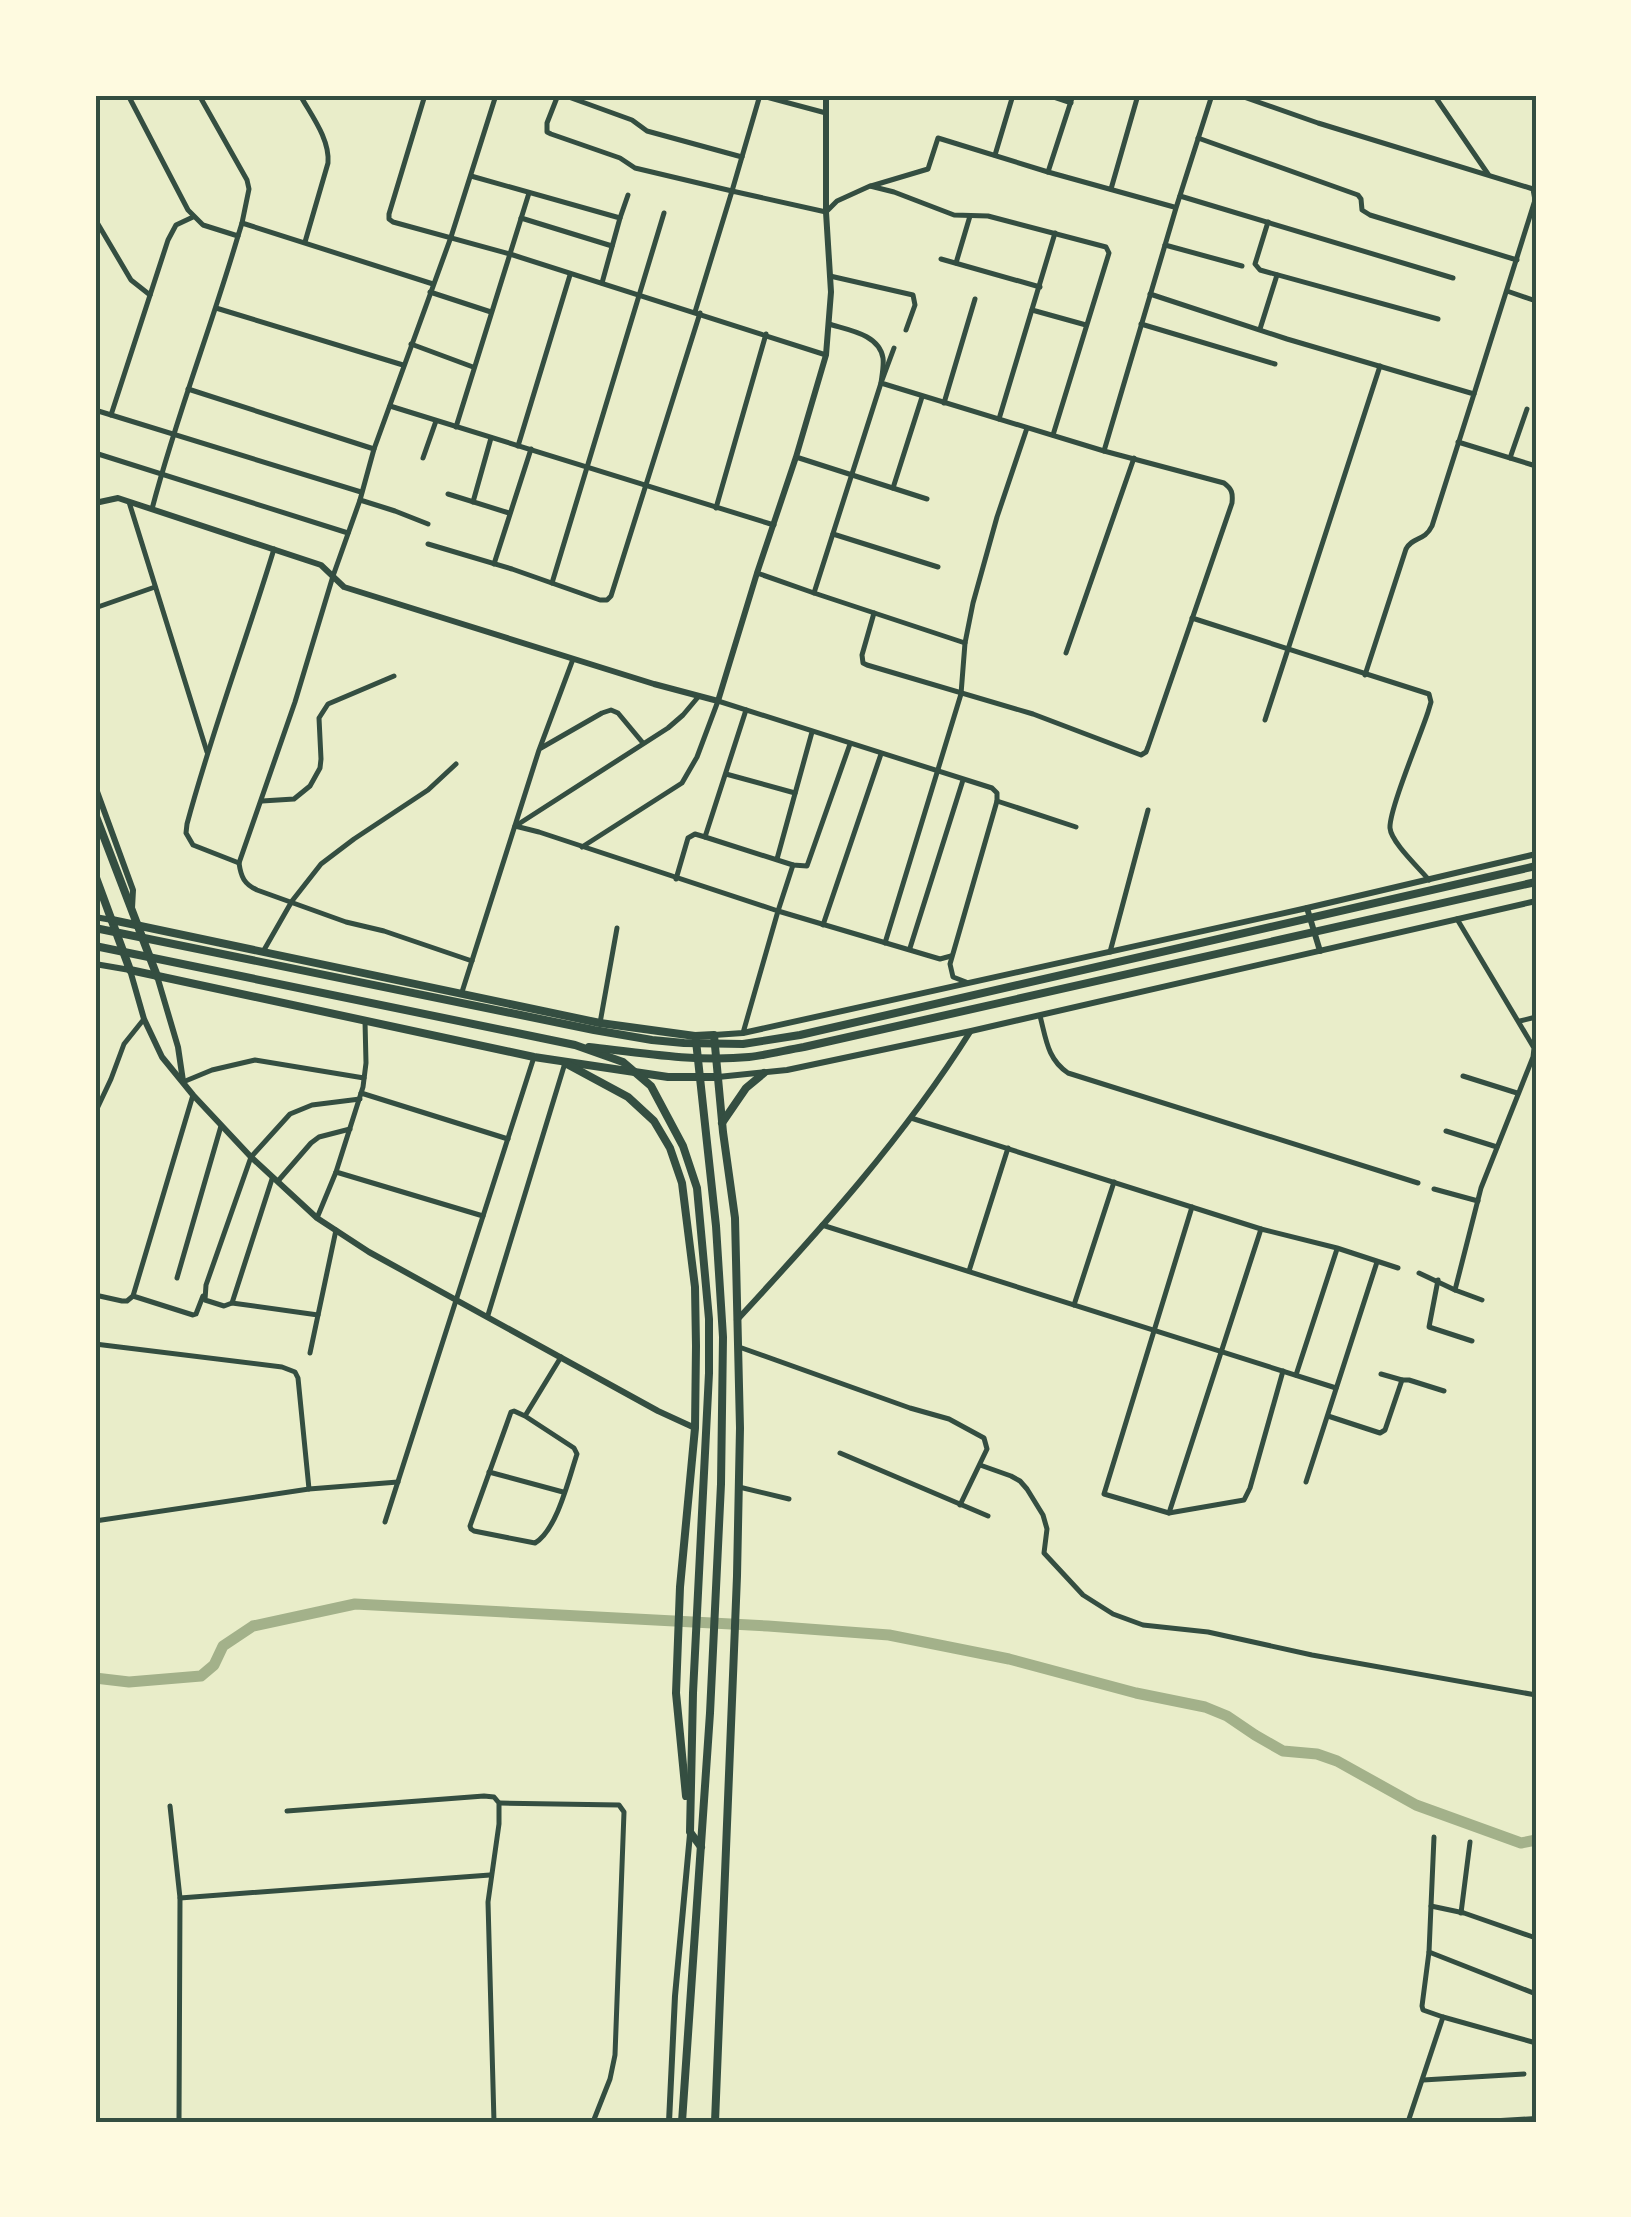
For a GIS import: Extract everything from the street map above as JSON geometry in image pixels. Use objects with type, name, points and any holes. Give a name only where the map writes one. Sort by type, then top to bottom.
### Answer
[{"type":"highway","points":[[95,814],[157,976]]},
{"type":"highway","points":[[95,928],[594,1030],[684,1044],[743,1044],[1536,866]]},
{"type":"highway","points":[[95,875],[130,970],[534,1058],[668,1077],[718,1077]]},
{"type":"highway","points":[[95,946],[575,1045],[660,1055],[749,1057],[1536,882]]},
{"type":"highway","points":[[112,920],[600,1023],[714,1035],[735,1218],[740,1428],[715,2122]]},
{"type":"highway","points":[[682,2122],[711,1694],[723,1337],[716,1226],[695,1036]]},
{"type":"highway","points":[[575,1045],[622,1062],[651,1086],[683,1146],[698,1188],[709,1319],[708,1427],[693,1692],[690,1832]]},
{"type":"highway","points":[[565,1063],[628,1097],[654,1121],[670,1148],[682,1183],[695,1287],[695,1428],[680,1587],[676,1693],[690,1832],[701,1847]]},
{"type":"highway","points":[[722,1124],[746,1088],[764,1073]]},
{"type":"street","points":[[128,95],[193,216],[203,225],[238,236]]},
{"type":"street","points":[[152,510],[242,223],[249,189],[199,95]]},
{"type":"street","points":[[300,95],[329,153],[304,243]]},
{"type":"street","points":[[425,95],[390,219],[826,355]]},
{"type":"street","points":[[472,961],[346,922],[247,885],[240,876],[239,864],[295,702],[374,449],[451,237],[496,95]]},
{"type":"street","points":[[742,157],[648,131],[632,120],[561,95],[548,123],[551,134],[620,158],[635,168],[826,212]]},
{"type":"street","points":[[428,544],[600,600],[611,596],[759,95],[826,114]]},
{"type":"street","points":[[582,846],[682,783],[698,757],[718,701],[826,355],[830,276],[826,95]]},
{"type":"street","points":[[995,155],[1013,95]]},
{"type":"street","points":[[1047,95],[1072,99],[1048,172]]},
{"type":"street","points":[[1111,189],[1138,95]]},
{"type":"street","points":[[1104,451],[1212,95]]},
{"type":"street","points":[[1238,95],[1488,174],[1529,188],[1535,194],[1432,526],[1406,550],[1365,675]]},
{"type":"street","points":[[1434,95],[1488,174]]},
{"type":"street","points":[[826,212],[837,202],[870,186],[928,169],[938,138],[1176,208]]},
{"type":"street","points":[[1198,138],[1358,195],[1362,210],[1370,215],[1517,260]]},
{"type":"street","points":[[470,176],[620,218]]},
{"type":"street","points":[[870,186],[945,213],[988,216],[1109,250],[1053,435]]},
{"type":"street","points":[[456,427],[530,193]]},
{"type":"street","points":[[602,284],[628,196]]},
{"type":"street","points":[[1180,196],[1453,278]]},
{"type":"street","points":[[552,583],[664,213]]},
{"type":"street","points":[[112,415],[171,232],[193,216]]},
{"type":"street","points":[[956,263],[970,216]]},
{"type":"street","points":[[521,218],[612,246]]},
{"type":"street","points":[[95,220],[131,280],[150,295]]},
{"type":"street","points":[[1268,222],[1255,264],[1260,270],[1438,319]]},
{"type":"street","points":[[242,223],[434,284]]},
{"type":"street","points":[[999,419],[1055,233]]},
{"type":"street","points":[[1164,245],[1242,266]]},
{"type":"street","points":[[941,259],[1040,287]]},
{"type":"street","points":[[518,446],[570,275]]},
{"type":"street","points":[[1260,330],[1276,275]]},
{"type":"street","points":[[830,276],[912,295],[915,304],[906,330]]},
{"type":"street","points":[[1507,290],[1536,301]]},
{"type":"street","points":[[430,292],[491,312]]},
{"type":"street","points":[[1150,294],[1474,394]]},
{"type":"street","points":[[944,403],[976,299]]},
{"type":"street","points":[[216,308],[403,366]]},
{"type":"street","points":[[1032,310],[1086,325]]},
{"type":"street","points":[[828,324],[864,335],[876,344],[883,358],[881,383]]},
{"type":"street","points":[[1141,324],[1275,364]]},
{"type":"street","points":[[716,508],[766,334]]},
{"type":"street","points":[[411,344],[473,367]]},
{"type":"street","points":[[814,594],[894,348]]},
{"type":"street","points":[[1265,720],[1380,366]]},
{"type":"street","points":[[874,614],[863,663],[1033,714],[1141,755],[1148,747],[1233,493],[1224,483],[881,383]]},
{"type":"street","points":[[188,390],[374,449]]},
{"type":"street","points":[[893,488],[922,397]]},
{"type":"street","points":[[389,406],[774,525]]},
{"type":"street","points":[[1510,458],[1527,409]]},
{"type":"street","points":[[95,410],[361,496],[428,524]]},
{"type":"street","points":[[423,458],[436,421]]},
{"type":"street","points":[[884,942],[961,694],[965,643],[997,517],[1027,428]]},
{"type":"street","points":[[473,502],[491,438]]},
{"type":"street","points":[[1458,442],[1536,466]]},
{"type":"street","points":[[494,564],[531,450]]},
{"type":"street","points":[[95,453],[348,533]]},
{"type":"street","points":[[796,456],[928,499]]},
{"type":"street","points":[[1066,652],[1134,458]]},
{"type":"street","points":[[448,494],[509,514]]},
{"type":"street","points":[[95,503],[118,498],[321,565],[344,586],[996,790],[997,802],[952,956],[952,977],[969,984]]},
{"type":"street","points":[[129,502],[208,754]]},
{"type":"street","points":[[833,534],[938,568]]},
{"type":"street","points":[[239,864],[192,845],[186,833],[274,548]]},
{"type":"street","points":[[757,573],[965,643]]},
{"type":"street","points":[[95,608],[155,588]]},
{"type":"street","points":[[1192,618],[1428,694],[1431,702],[1390,828],[1429,880]]},
{"type":"street","points":[[461,995],[538,750],[573,658]]},
{"type":"street","points":[[261,801],[294,799],[310,786],[320,768],[319,718],[328,704],[394,676]]},
{"type":"street","points":[[515,826],[675,722],[699,696]]},
{"type":"street","points":[[538,750],[611,710],[643,743]]},
{"type":"street","points":[[705,838],[746,710]]},
{"type":"street","points":[[777,860],[812,732]]},
{"type":"street","points":[[676,879],[688,838],[695,834],[807,866],[850,744]]},
{"type":"street","points":[[823,924],[881,754]]},
{"type":"street","points":[[262,954],[292,901],[320,864],[428,790],[456,764]]},
{"type":"street","points":[[726,774],[796,793]]},
{"type":"street","points":[[910,950],[963,780]]},
{"type":"street","points":[[95,786],[133,890],[132,911]]},
{"type":"street","points":[[997,802],[1076,827]]},
{"type":"street","points":[[1110,952],[1148,810]]},
{"type":"street","points":[[515,826],[778,911],[940,959],[952,956]]},
{"type":"street","points":[[714,1035],[743,1033],[969,984],[1536,854]]},
{"type":"street","points":[[743,1033],[793,864]]},
{"type":"street","points":[[718,1077],[764,1073],[970,1032],[1536,900]]},
{"type":"street","points":[[1307,908],[1320,951]]},
{"type":"street","points":[[95,917],[112,920]]},
{"type":"street","points":[[1455,1290],[1478,1201],[1534,1048],[1457,919]]},
{"type":"street","points":[[600,1023],[618,928]]},
{"type":"street","points":[[95,964],[130,970],[144,1018],[162,1057],[251,1158],[317,1218],[369,1252],[695,1428]]},
{"type":"street","points":[[157,976],[184,1082]]},
{"type":"street","points":[[1040,1016],[1050,1054],[1056,1065],[1068,1073],[1418,1183]]},
{"type":"street","points":[[1518,1022],[1536,1017]]},
{"type":"street","points":[[95,1113],[124,1044],[144,1018]]},
{"type":"street","points":[[317,1218],[360,1096],[365,1021]]},
{"type":"street","points":[[737,1320],[796,1258],[911,1118],[970,1032]]},
{"type":"street","points":[[385,1522],[534,1058]]},
{"type":"street","points":[[184,1082],[223,1066],[254,1060],[364,1078]]},
{"type":"street","points":[[488,1316],[565,1063]]},
{"type":"street","points":[[1463,1076],[1518,1094]]},
{"type":"street","points":[[95,1295],[122,1301],[133,1296],[193,1095]]},
{"type":"street","points":[[133,1296],[196,1314],[251,1158],[290,1114],[302,1108],[360,1096],[508,1140]]},
{"type":"street","points":[[911,1118],[1261,1229],[1398,1268]]},
{"type":"street","points":[[177,1278],[221,1126]]},
{"type":"street","points":[[232,1303],[275,1180],[319,1137],[350,1129]]},
{"type":"street","points":[[1446,1130],[1497,1147]]},
{"type":"street","points":[[969,1271],[1008,1148]]},
{"type":"street","points":[[336,1172],[483,1216]]},
{"type":"street","points":[[1074,1305],[1114,1182]]},
{"type":"street","points":[[1434,1189],[1478,1201]]},
{"type":"street","points":[[1192,1206],[1104,1494],[1169,1513],[1244,1500],[1283,1370]]},
{"type":"street","points":[[822,1225],[1336,1388]]},
{"type":"street","points":[[1169,1513],[1261,1229]]},
{"type":"street","points":[[310,1353],[336,1230]]},
{"type":"street","points":[[1296,1374],[1338,1248]]},
{"type":"street","points":[[1306,1482],[1377,1262]]},
{"type":"street","points":[[1419,1273],[1482,1300]]},
{"type":"street","points":[[1438,1280],[1429,1327],[1472,1341]]},
{"type":"street","points":[[204,1296],[205,1300],[224,1306],[232,1303],[319,1315]]},
{"type":"street","points":[[95,1344],[282,1367],[294,1372],[298,1378],[309,1490]]},
{"type":"street","points":[[736,1346],[949,1419],[984,1438],[987,1449],[960,1504]]},
{"type":"street","points":[[525,1416],[562,1357]]},
{"type":"street","points":[[1381,1374],[1444,1391]]},
{"type":"street","points":[[1328,1416],[1380,1433],[1385,1430],[1402,1380]]},
{"type":"street","points":[[511,1412],[525,1416],[574,1448],[577,1454],[554,1521],[544,1538],[536,1543],[470,1529],[511,1412]]},
{"type":"street","points":[[840,1453],[988,1516]]},
{"type":"street","points":[[980,1464],[1020,1481],[1047,1529],[1044,1553],[1083,1595],[1113,1614],[1143,1625],[1208,1632],[1312,1656],[1536,1695]]},
{"type":"street","points":[[489,1472],[564,1492]]},
{"type":"street","points":[[95,1521],[309,1490],[398,1482]]},
{"type":"street","points":[[739,1486],[789,1499]]},
{"type":"street","points":[[287,1811],[484,1796],[500,1802],[618,1805],[624,1812],[614,2055],[610,2079],[593,2122]]},
{"type":"street","points":[[494,2122],[488,1934],[490,1875],[500,1802]]},
{"type":"street","points":[[170,1806],[180,1898],[179,2122]]},
{"type":"street","points":[[669,2122],[675,1996],[690,1832]]},
{"type":"street","points":[[1434,1837],[1429,1952],[1422,2006],[1428,2014],[1536,2043]]},
{"type":"street","points":[[1460,1913],[1470,1842]]},
{"type":"street","points":[[180,1898],[490,1875]]},
{"type":"street","points":[[1432,1906],[1536,1938]]},
{"type":"street","points":[[1429,1952],[1536,1994]]},
{"type":"street","points":[[1408,2122],[1442,2017]]},
{"type":"street","points":[[1423,2080],[1524,2074]]},
{"type":"street","points":[[1484,2122],[1536,2118]]},
{"type":"waterway","points":[[95,1678],[129,1682],[201,1676],[214,1665],[223,1646],[253,1626],[355,1604],[889,1635],[1009,1659],[1205,1707],[1283,1751],[1317,1754],[1337,1761],[1416,1805],[1521,1843],[1536,1840]]}]
